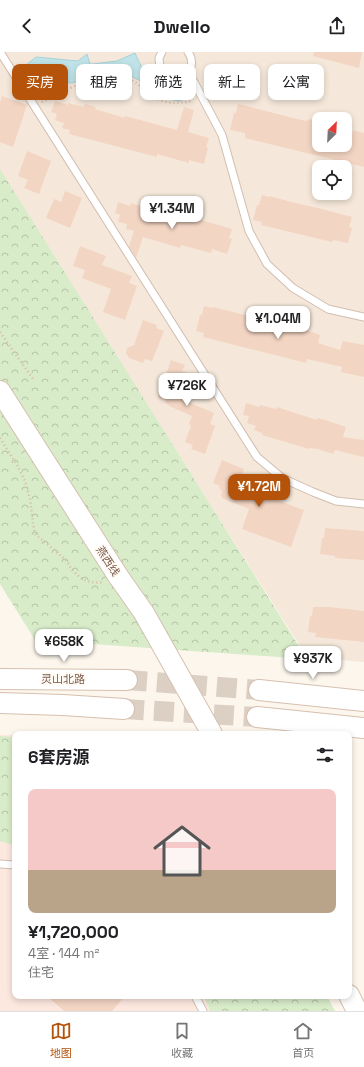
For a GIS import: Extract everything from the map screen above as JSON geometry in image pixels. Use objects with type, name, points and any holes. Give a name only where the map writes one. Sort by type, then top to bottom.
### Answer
[{"type":"street","name":"燕西线","points":[[0,391],[118,576],[144,613],[210,731]]},
{"type":"street","name":"灵山北路","points":[[0,679],[127,680]]},
{"type":"street","points":[[259,690],[364,702]]},
{"type":"street","points":[[0,703],[124,708]]},
{"type":"street","points":[[257,716],[364,728]]},
{"type":"street","points":[[351,999],[357,1011]]},
{"type":"lane","points":[[0,52],[257,457],[282,478],[313,492],[336,501],[364,504]]},
{"type":"lane","points":[[159,64],[159,58],[162,52]]},
{"type":"lane","points":[[188,52],[191,64]]},
{"type":"lane","points":[[196,86],[222,135],[249,231],[267,264],[294,288],[328,309],[364,317]]},
{"type":"lane","points":[[0,864],[12,865]]},
{"type":"lane","points":[[197,999],[203,1011]]},
{"type":"path","points":[[34,106],[83,83],[112,77],[120,77],[135,82],[152,96],[164,102],[182,103],[202,98]]},
{"type":"path","points":[[0,332],[33,379]]},
{"type":"path","points":[[0,438],[25,481],[30,499],[36,534],[67,561],[74,572],[85,580],[100,583],[118,576]]},
{"type":"shaded area","points":[[0,52],[364,52],[364,662],[307,657],[0,173]]},
{"type":"shaded area","points":[[0,735],[12,735],[12,999],[325,999],[331,1011],[0,1011]]},
{"type":"green space","points":[[0,169],[307,659],[35,640],[0,584]]},
{"type":"green space","points":[[0,736],[12,737],[12,845],[0,841]]},
{"type":"green space","points":[[205,999],[329,999],[335,1011],[210,1011]]},
{"type":"water","points":[[135,53],[140,64],[140,81],[132,77],[132,64],[93,64],[117,61]]},
{"type":"water","points":[[87,54],[90,64],[76,64],[76,82],[72,83],[68,82],[68,64],[27,64],[36,57],[78,61]]},
{"type":"building","points":[[314,52],[362,52],[359,68],[313,56]]},
{"type":"building","points":[[2,96],[27,105],[13,147],[0,142],[0,103]]},
{"type":"building","points":[[55,101],[68,105],[68,103],[84,107],[85,104],[96,107],[95,109],[124,118],[125,116],[177,130],[184,107],[194,110],[188,132],[209,138],[206,147],[208,148],[204,164],[189,160],[189,163],[157,154],[157,157],[69,134],[70,130],[62,128],[64,123],[55,120],[57,114],[51,112]]},
{"type":"building","points":[[238,104],[301,120],[312,120],[312,152],[352,152],[353,130],[364,133],[364,167],[352,164],[352,160],[335,160],[245,138],[245,133],[230,130],[234,113],[236,113]]},
{"type":"building","points":[[27,151],[51,161],[39,194],[24,188],[28,180],[18,176]]},
{"type":"building","points":[[65,191],[82,198],[70,228],[46,218],[54,199],[61,202]]},
{"type":"building","points":[[262,195],[352,217],[349,227],[352,228],[348,243],[333,240],[332,242],[261,225],[262,222],[253,220],[257,205],[259,205]]},
{"type":"building","points":[[118,202],[130,206],[131,203],[148,208],[148,206],[191,220],[201,220],[232,229],[229,238],[232,239],[227,254],[212,249],[211,253],[181,245],[180,248],[143,237],[136,258],[129,246],[134,231],[126,229],[127,224],[118,222],[120,215],[115,213]]},
{"type":"building","points":[[80,246],[106,256],[102,265],[132,276],[129,283],[137,286],[125,320],[103,312],[111,289],[82,278],[85,270],[73,266]]},
{"type":"building","points":[[204,306],[312,332],[320,335],[318,343],[340,350],[343,341],[364,345],[364,377],[341,372],[342,367],[307,359],[306,363],[203,337],[204,333],[196,331]]},
{"type":"building","points":[[143,320],[157,325],[156,328],[164,331],[152,361],[145,359],[143,363],[129,358],[126,353],[127,348],[134,345]]},
{"type":"building","points":[[171,360],[185,365],[182,371],[191,374],[181,399],[214,413],[210,424],[215,426],[205,454],[191,449],[193,445],[185,442],[191,426],[189,424],[192,416],[169,406],[165,403],[166,400],[158,398]]},
{"type":"building","points":[[246,403],[259,407],[260,405],[276,409],[277,407],[317,420],[317,418],[322,419],[346,427],[343,437],[364,440],[364,457],[335,450],[333,454],[318,449],[309,449],[262,435],[262,433],[254,430],[256,426],[247,423],[249,416],[243,415]]},
{"type":"building","points":[[222,460],[244,469],[238,486],[304,510],[291,547],[242,529],[249,509],[222,498],[222,491],[219,488],[220,486],[213,483]]},
{"type":"building","points":[[325,528],[364,531],[364,560],[335,558],[335,556],[320,554]]},
{"type":"building","points":[[313,607],[329,607],[364,611],[364,642],[315,637],[316,633],[308,632]]},
{"type":"building","points":[[50,999],[122,999],[112,1011],[64,1011]]},
{"type":"tunnel","points":[[127,680],[259,690]]},
{"type":"tunnel","points":[[124,709],[257,717]]}]
